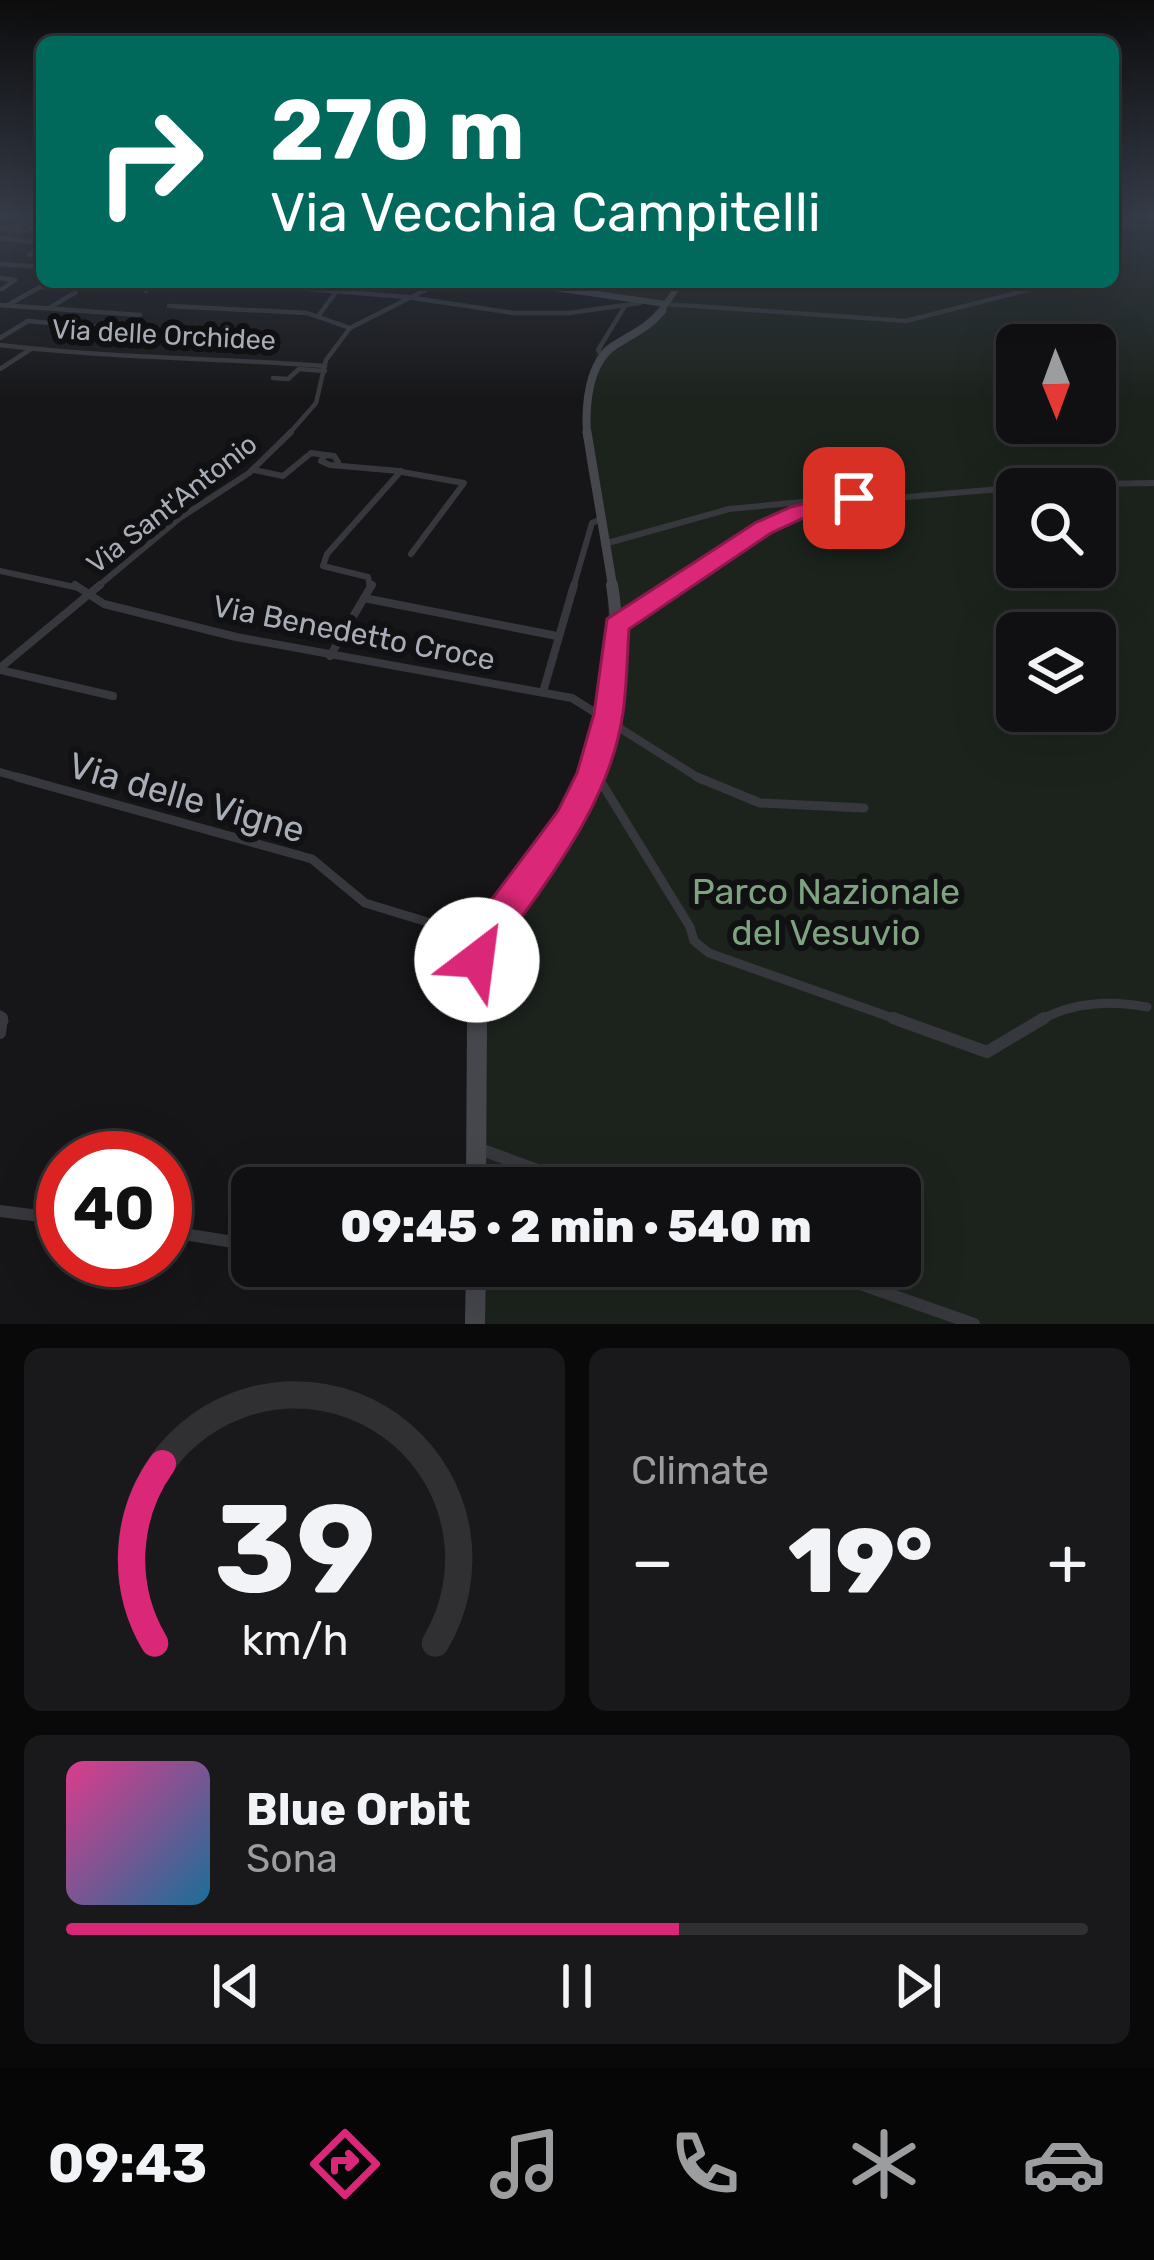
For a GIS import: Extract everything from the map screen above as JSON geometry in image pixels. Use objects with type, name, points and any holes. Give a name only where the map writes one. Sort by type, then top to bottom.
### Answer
[{"type":"street","points":[[2,279],[15,280],[2,289]]},
{"type":"street","points":[[2,307],[38,288]]},
{"type":"street","points":[[53,288],[66,289]]},
{"type":"street","points":[[0,342],[74,288]]},
{"type":"street","points":[[146,291],[150,288]]},
{"type":"street","points":[[292,288],[406,297],[514,313],[569,313],[640,303]]},
{"type":"street","points":[[309,290],[312,288]]},
{"type":"street","points":[[355,293],[365,288]]},
{"type":"street","name":"Via Sant'Antonio","points":[[0,669],[188,512],[253,470],[316,403],[325,368],[350,328],[427,288]]},
{"type":"street","points":[[549,288],[640,303],[907,321],[1036,288]]},
{"type":"street","points":[[476,1167],[476,970],[484,940],[569,821],[593,769],[609,714],[616,625],[585,425],[602,355],[650,324],[677,288]]},
{"type":"street","points":[[319,315],[337,292]]},
{"type":"street","points":[[602,355],[598,350],[626,305]]},
{"type":"street","points":[[169,306],[319,315],[350,328]]},
{"type":"street","points":[[2,307],[140,315]]},
{"type":"street","points":[[27,321],[123,328]]},
{"type":"street","name":"Via delle Orchidee","points":[[0,342],[90,356],[186,356],[325,368]]},
{"type":"street","points":[[0,369],[32,349]]},
{"type":"street","points":[[273,378],[288,379],[299,369],[325,368]]},
{"type":"street","points":[[253,470],[284,476],[311,453],[325,455],[324,463],[401,471],[322,563],[370,578],[364,598],[330,656]]},
{"type":"street","points":[[402,472],[464,483],[411,554]]},
{"type":"street","points":[[604,544],[729,509],[1154,483]]},
{"type":"street","points":[[616,625],[763,528],[799,512],[854,498]]},
{"type":"street","points":[[543,692],[592,524],[601,519]]},
{"type":"street","name":"Via Benedetto Croce","points":[[0,571],[57,579],[118,609],[330,656],[543,692],[609,714],[678,763],[758,803],[864,808]]},
{"type":"street","points":[[364,598],[557,636]]},
{"type":"street","points":[[0,669],[113,696]]},
{"type":"street","points":[[593,769],[691,926],[694,941],[709,952],[987,1052],[1060,1009],[1119,1002],[1147,1006]]},
{"type":"street","name":"Via delle Vigne","points":[[0,772],[312,860],[365,903],[484,940]]},
{"type":"street","points":[[0,1015],[4,1022],[0,1033]]},
{"type":"street","points":[[476,1148],[529,1167]]},
{"type":"street","points":[[0,1211],[36,1216]]},
{"type":"street","points":[[192,1235],[231,1242]]},
{"type":"street","points":[[475,1324],[476,1287]]},
{"type":"street","points":[[869,1287],[974,1324]]},
{"type":"green space","name":"Parco Nazionale del Vesuvio","points":[[1119,278],[1154,278],[1154,1324],[465,1324],[466,1287],[921,1287],[921,1167],[469,1167],[473,1002],[467,943],[533,859],[579,775],[594,731],[608,633],[606,577],[587,466],[585,414],[598,350],[643,324],[658,306],[546,288],[1119,288]]},
{"type":"route","points":[[477,960],[484,940],[569,821],[592,773],[609,714],[616,625],[763,528],[799,512],[854,498]]}]
